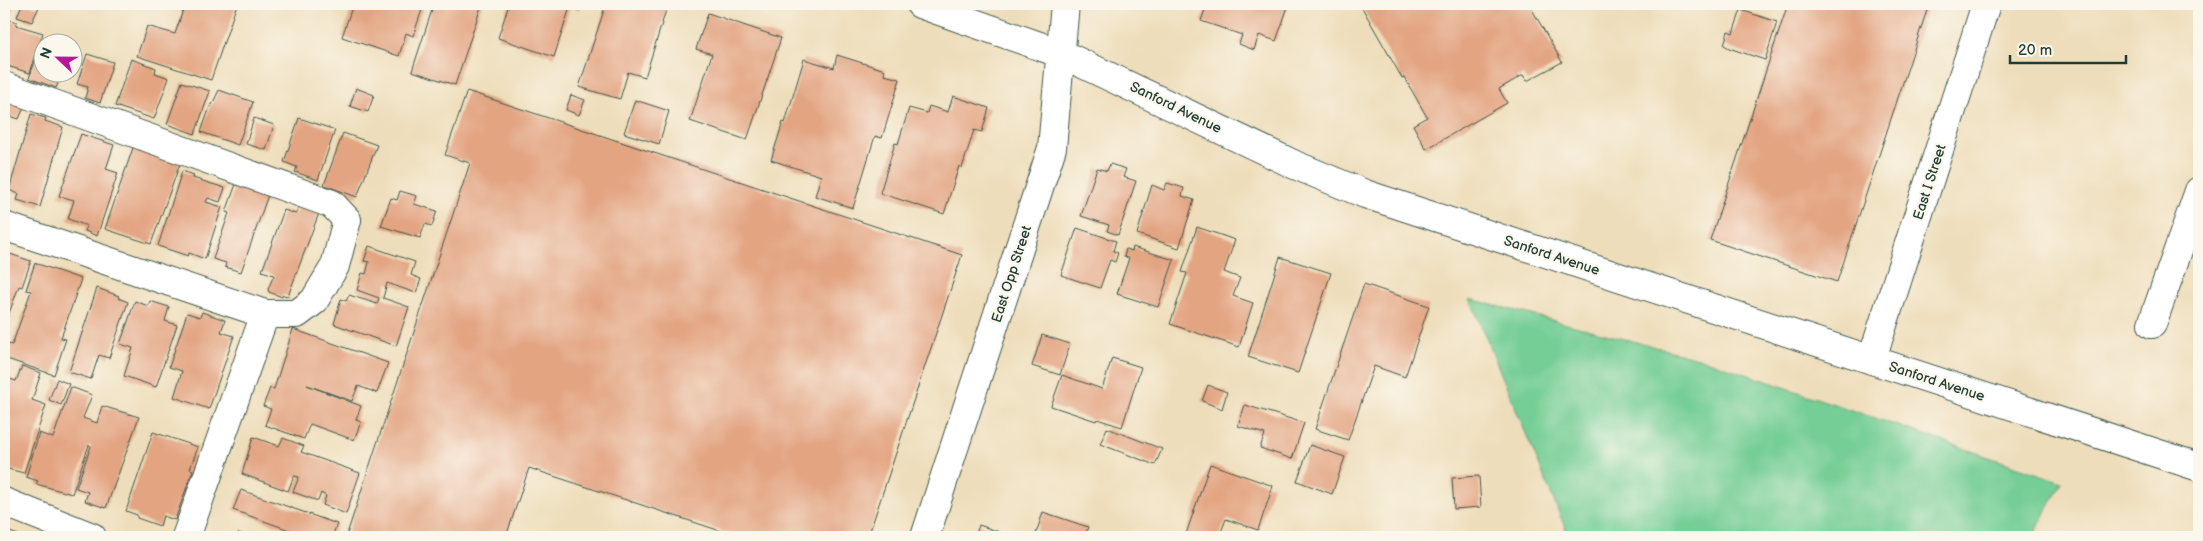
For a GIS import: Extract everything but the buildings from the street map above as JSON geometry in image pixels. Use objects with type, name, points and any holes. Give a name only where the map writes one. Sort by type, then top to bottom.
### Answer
[{"type":"street","name":"Sanford Avenue","points":[[920,4],[1062,54],[1295,166],[1365,194],[2199,467]]},
{"type":"street","name":"East Opp Street","points":[[925,537],[1052,148],[1062,54],[1065,4]]},
{"type":"street","name":"East I Street","points":[[1872,359],[1986,4]]},
{"type":"street","points":[[4,86],[270,180],[332,204],[346,220],[335,266],[314,301],[297,314],[265,314],[4,226]]},
{"type":"street","points":[[2152,324],[2199,191]]},
{"type":"street","points":[[186,537],[265,314]]},
{"type":"street","points":[[4,502],[92,537]]},
{"type":"green space","points":[[1470,299],[1702,359],[2062,482],[2033,537],[1569,537]]}]
